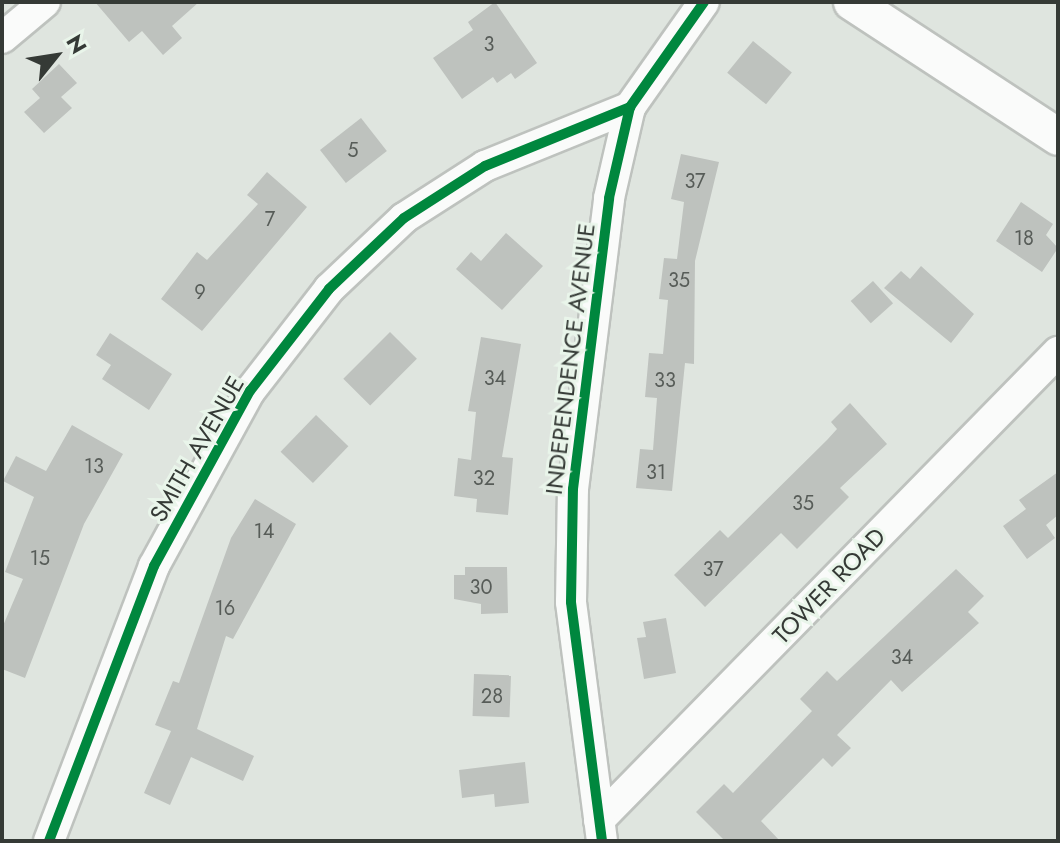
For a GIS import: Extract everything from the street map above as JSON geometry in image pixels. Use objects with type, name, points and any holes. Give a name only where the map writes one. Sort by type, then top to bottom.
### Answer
[{"type":"street","points":[[2,38],[45,2]]},
{"type":"street","name":"INDEPENDENCE AVENUE","points":[[601,830],[571,602],[573,489],[609,198],[630,107],[704,2]]},
{"type":"street","points":[[852,2],[1058,137]]},
{"type":"street","name":"SMITH AVENUE","points":[[49,841],[154,566],[250,391],[329,289],[404,218],[485,166],[630,107]]},
{"type":"street","name":"TOWER ROAD","points":[[601,830],[1058,352]]},
{"type":"building","points":[[95,2],[199,2],[172,26],[182,38],[163,55],[142,31],[129,42]]},
{"type":"building","points":[[495,2],[537,63],[515,79],[511,73],[497,83],[493,77],[462,99],[433,58],[473,30],[468,22]]},
{"type":"building","points":[[753,41],[792,72],[766,104],[727,73]]},
{"type":"building","points":[[59,64],[77,83],[61,97],[72,108],[44,133],[24,112],[40,98],[32,89]]},
{"type":"building","points":[[361,118],[387,151],[346,183],[320,150]]},
{"type":"building","points":[[681,154],[719,162],[695,261],[694,364],[685,363],[672,491],[636,488],[640,449],[653,450],[657,398],[645,397],[649,353],[663,354],[668,300],[659,299],[664,258],[677,259],[684,202],[671,199]]},
{"type":"building","points":[[267,172],[307,207],[202,331],[161,299],[197,252],[207,260],[258,204],[247,195]]},
{"type":"building","points":[[1021,202],[1053,224],[1046,235],[1058,248],[1042,272],[996,241]]},
{"type":"building","points":[[506,233],[543,266],[502,310],[456,269],[471,252],[481,261]]},
{"type":"building","points":[[921,266],[974,314],[951,343],[884,288],[901,271],[910,279]]},
{"type":"building","points":[[873,281],[893,303],[871,323],[851,301]]},
{"type":"building","points":[[390,332],[417,359],[370,406],[343,379]]},
{"type":"building","points":[[110,333],[172,374],[149,410],[102,379],[111,365],[96,355]]},
{"type":"building","points":[[481,337],[521,344],[502,457],[513,458],[508,515],[476,512],[477,499],[454,496],[458,458],[471,460],[476,412],[468,411]]},
{"type":"building","points":[[850,403],[887,444],[840,488],[849,497],[797,549],[781,533],[705,607],[674,575],[720,530],[728,538],[837,429],[831,422]]},
{"type":"building","points":[[316,415],[348,446],[313,483],[281,452]]},
{"type":"building","points":[[72,425],[123,454],[84,524],[25,678],[2,669],[2,628],[23,579],[5,572],[34,497],[3,481],[16,456],[46,471]]},
{"type":"building","points":[[1058,472],[1058,515],[1046,525],[1055,538],[1027,559],[1003,526],[1026,509],[1019,500]]},
{"type":"building","points":[[255,499],[296,524],[233,639],[226,636],[197,729],[254,756],[243,781],[191,757],[170,805],[144,793],[171,731],[155,725],[173,681],[179,683],[231,538]]},
{"type":"building","points":[[465,567],[507,567],[508,613],[481,614],[481,604],[454,599],[454,575],[465,575]]},
{"type":"building","points":[[956,569],[984,596],[968,612],[979,623],[902,692],[891,680],[837,735],[851,748],[832,767],[823,758],[761,821],[780,841],[725,841],[696,812],[724,784],[733,793],[812,711],[800,699],[827,671],[837,681]]},
{"type":"building","points":[[666,618],[676,673],[644,679],[637,638],[646,637],[643,622]]},
{"type":"building","points":[[474,674],[511,675],[510,717],[473,716]]},
{"type":"building","points":[[525,762],[529,803],[495,807],[494,794],[462,798],[459,770]]},
{"type":"cycle path","points":[[602,841],[571,602],[573,489],[609,198],[630,107],[704,2]]},
{"type":"cycle path","points":[[49,841],[154,566],[250,391],[329,289],[404,218],[485,166],[630,107]]}]
